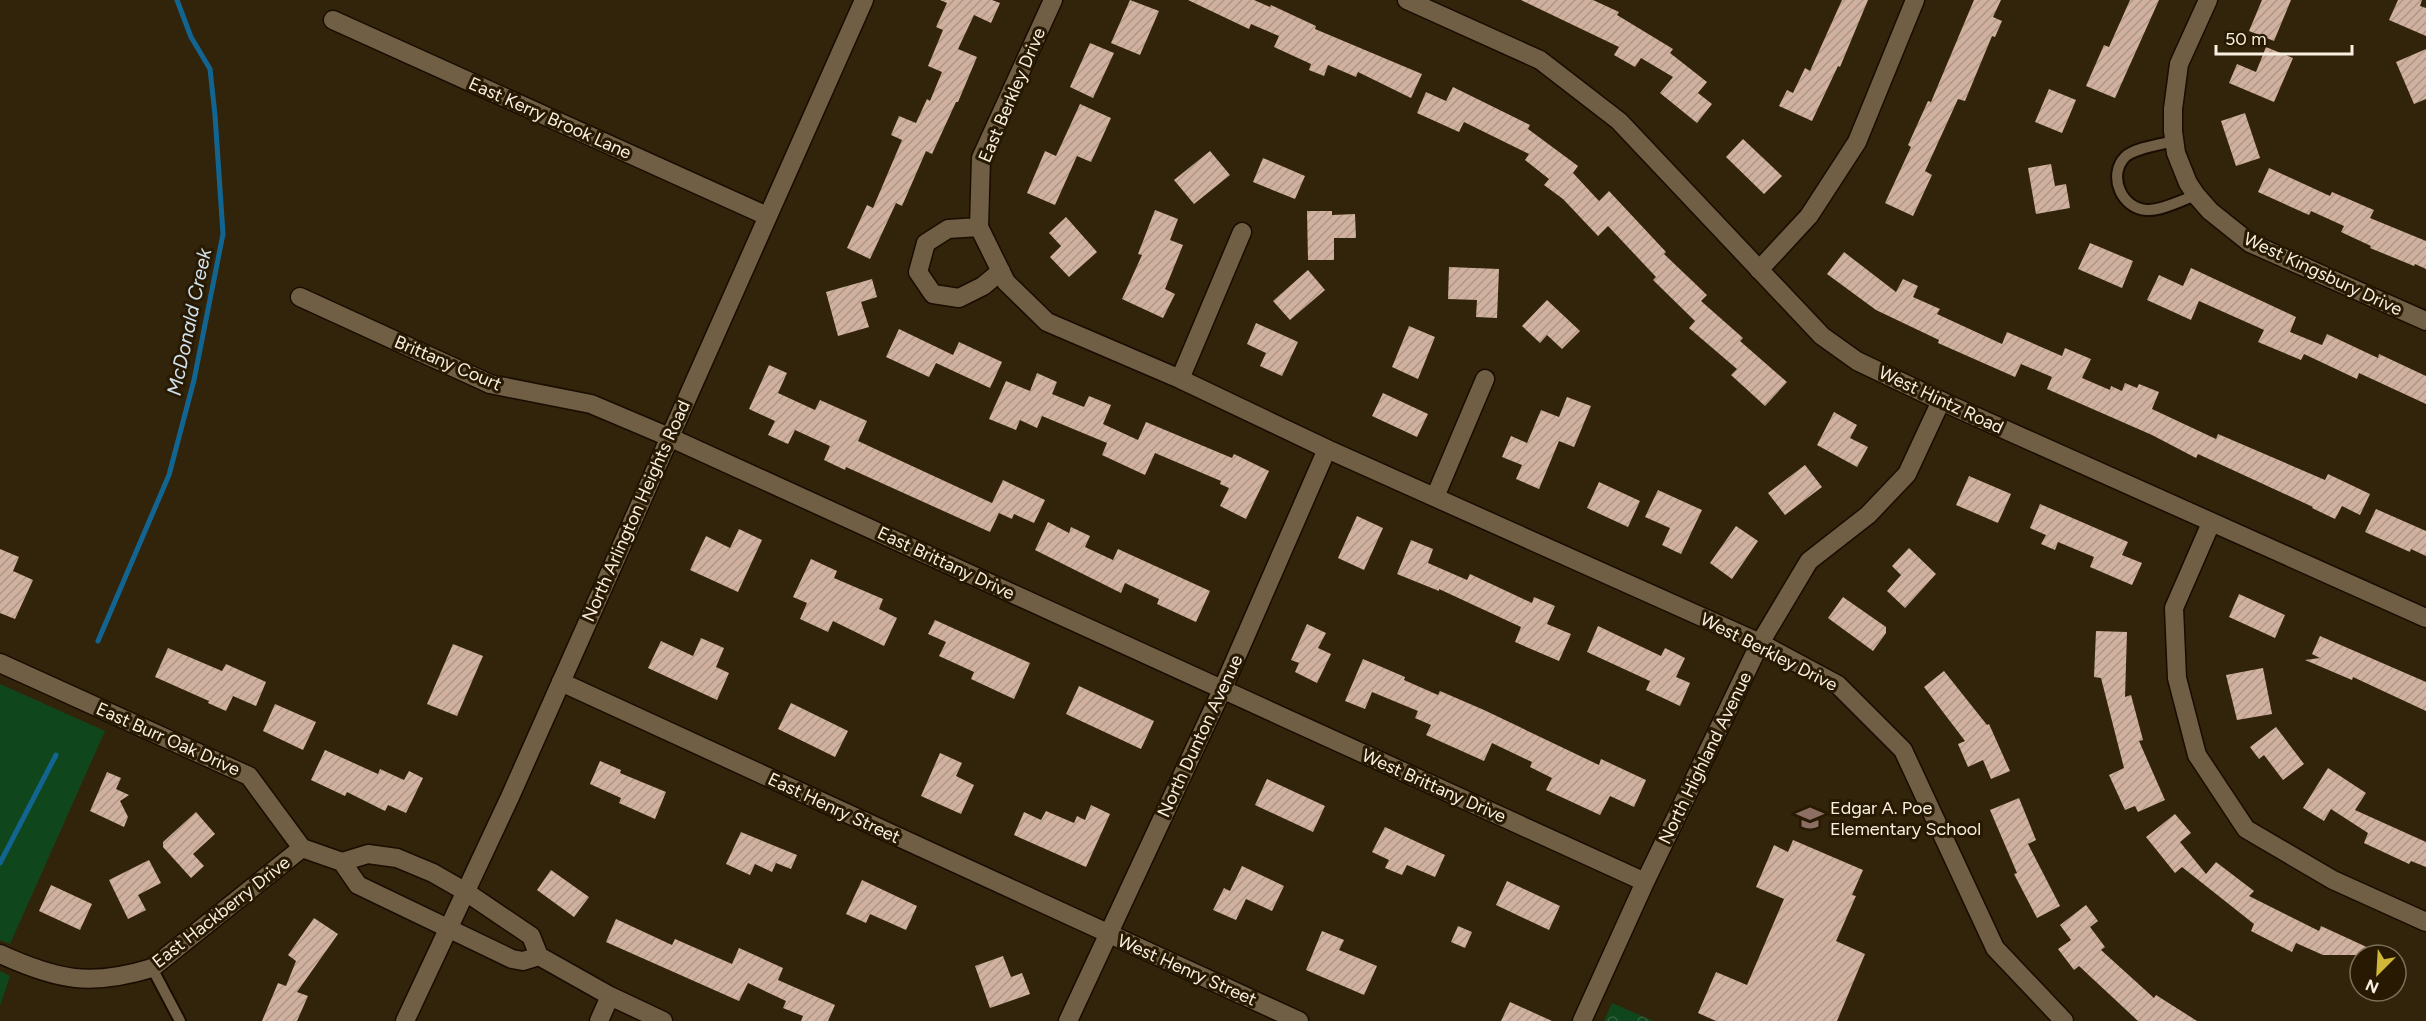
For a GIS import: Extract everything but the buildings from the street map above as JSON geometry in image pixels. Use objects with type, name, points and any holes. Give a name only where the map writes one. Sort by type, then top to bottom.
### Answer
[{"type":"street","name":"North Arlington Heights Road","points":[[405,1021],[561,682],[864,0]]},
{"type":"street","name":"East Berkley Drive","points":[[1053,0],[981,158],[979,227],[1006,282],[1047,322],[1327,448]]},
{"type":"street","name":"West Hintz Road","points":[[1407,0],[1540,60],[1619,121],[1822,336],[1857,361],[2211,523],[2426,618]]},
{"type":"street","points":[[1759,270],[1809,216],[1857,142],[1915,0]]},
{"type":"street","name":"West Kingsbury Drive","points":[[2208,0],[2180,64],[2173,109],[2174,141],[2181,165],[2196,195],[2210,211],[2250,243],[2426,321]]},
{"type":"street","name":"East Kerry Brook Lane","points":[[333,20],[767,216]]},
{"type":"street","points":[[979,227],[948,229],[926,243],[918,272],[933,294],[959,298],[983,286],[1001,271]]},
{"type":"street","points":[[1180,380],[1242,232]]},
{"type":"street","name":"Brittany Court","points":[[300,297],[490,384],[591,404],[669,437]]},
{"type":"street","points":[[1434,497],[1485,379]]},
{"type":"street","name":"North Highland Avenue","points":[[1582,1021],[1645,882],[1760,643],[1809,561],[1868,515],[1906,474],[1941,401]]},
{"type":"street","name":"East Brittany Drive","points":[[669,437],[1222,690]]},
{"type":"street","name":"West Berkley Drive","points":[[1327,448],[1760,643],[1838,685],[1903,750],[1995,948],[2064,1021]]},
{"type":"street","name":"North Dunton Avenue","points":[[1068,1021],[1222,690],[1327,448]]},
{"type":"street","points":[[2211,523],[2174,608],[2177,678],[2197,755],[2246,830],[2332,880],[2426,921]]},
{"type":"street","name":"East Burr Oak Drive","points":[[0,663],[249,776],[302,848]]},
{"type":"street","name":"East Henry Street","points":[[561,682],[1108,934]]},
{"type":"street","name":"West Brittany Drive","points":[[1222,690],[1645,882]]},
{"type":"street","points":[[302,848],[342,862],[358,885],[448,930],[512,959],[523,961],[539,956]]},
{"type":"street","name":"East Hackberry Drive","points":[[0,954],[33,969],[66,977],[94,980],[124,976],[152,968],[302,848]]},
{"type":"street","points":[[342,862],[368,854],[397,858],[433,873],[466,892],[531,936],[539,956],[656,1020]]},
{"type":"street","name":"West Henry Street","points":[[1108,934],[1299,1021]]},
{"type":"street","points":[[599,1021],[610,996]]},
{"type":"lane","points":[[2174,141],[2132,152],[2125,157],[2117,177],[2120,192],[2132,205],[2150,211],[2196,195]]},
{"type":"lane","points":[[152,968],[180,1021]]},
{"type":"green space","points":[[0,684],[105,731],[10,944],[0,940]]},
{"type":"green space","points":[[0,971],[10,976],[0,1006]]},
{"type":"green space","points":[[1612,1003],[1653,1021],[1604,1021]]},
{"type":"waterway","name":"McDonald Creek","points":[[98,641],[169,475],[194,380],[223,234],[210,69],[191,37],[177,0]]},
{"type":"waterway","name":"McDonald Creek","points":[[0,863],[56,755]]},
{"type":"place","name":"Edgar A. Poe Elementary School","points":[[1810,818]]}]
